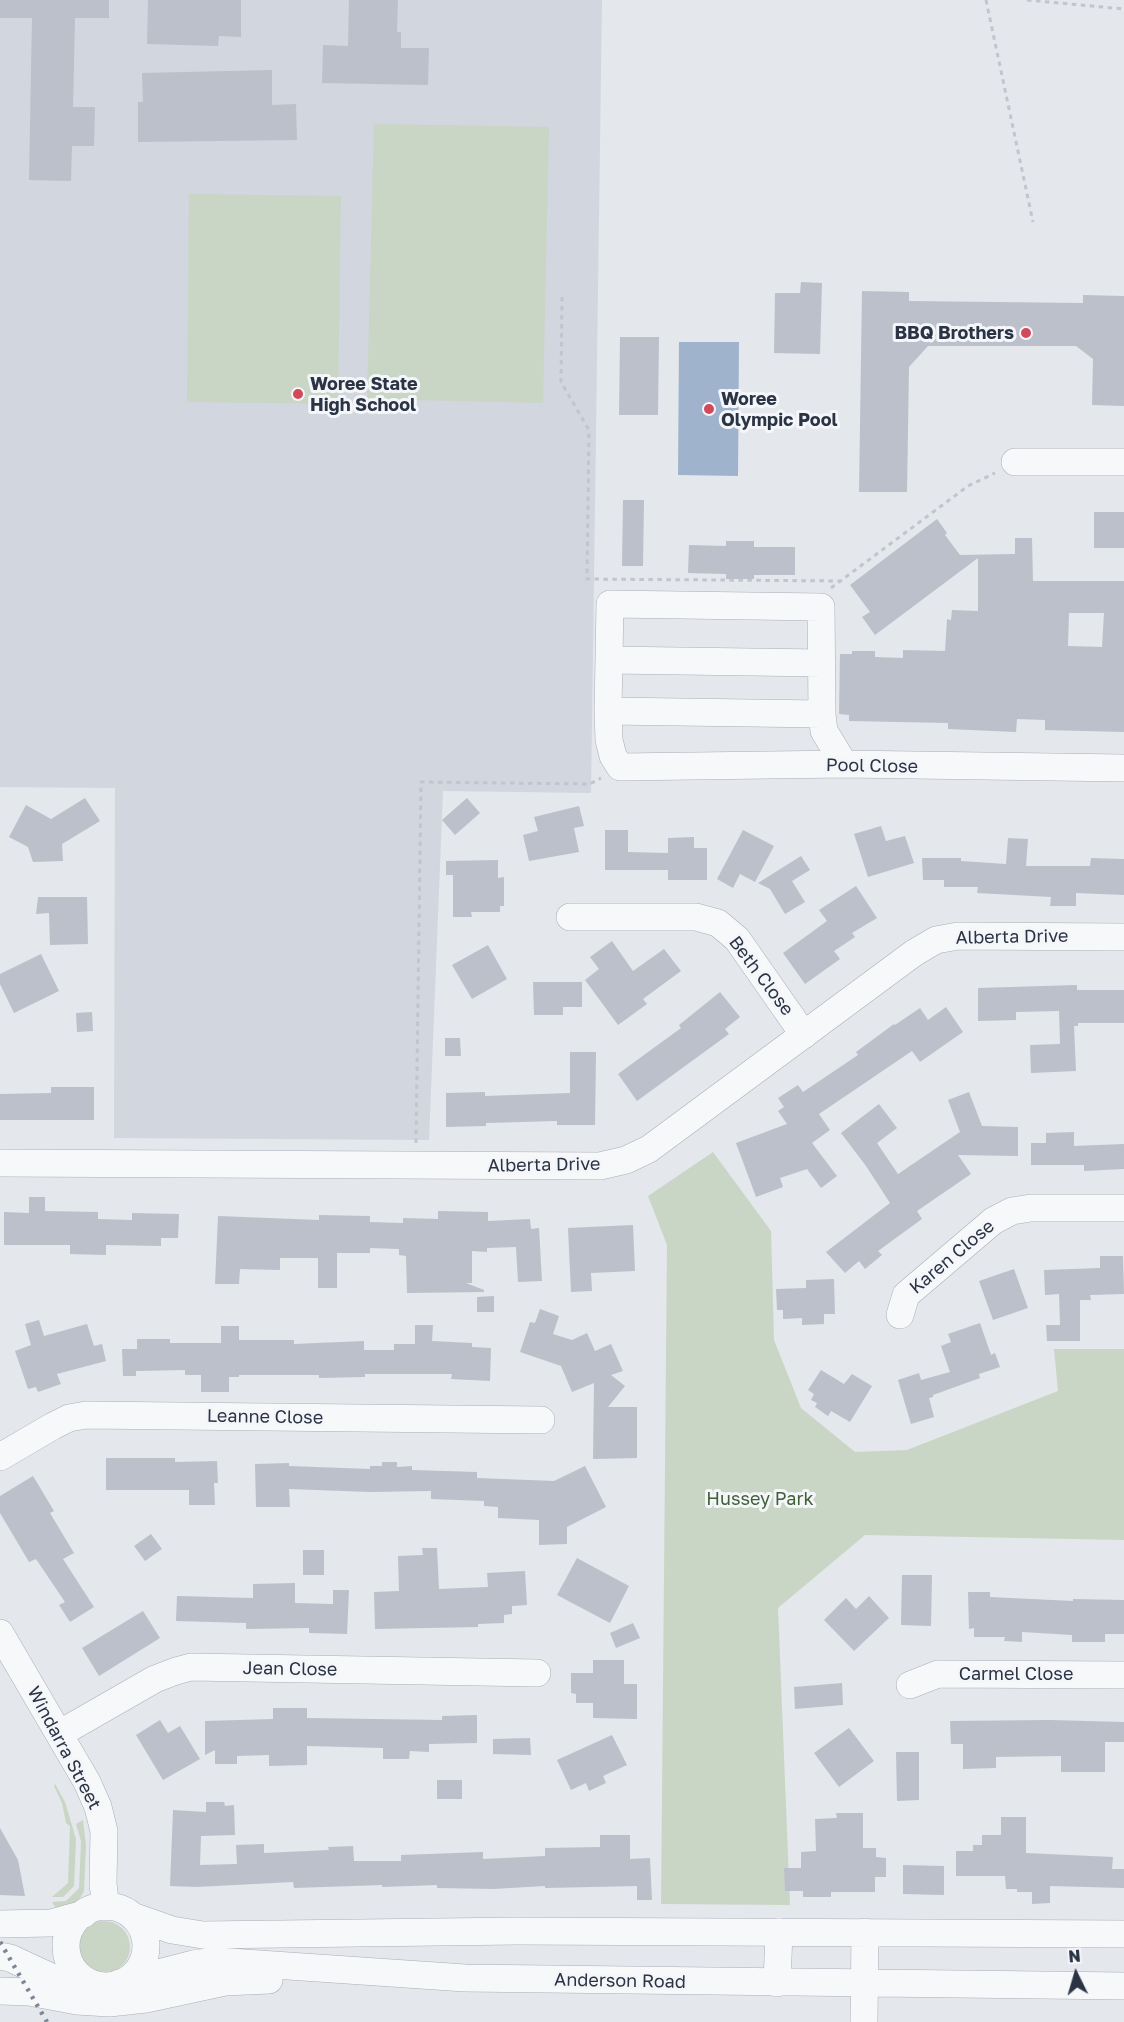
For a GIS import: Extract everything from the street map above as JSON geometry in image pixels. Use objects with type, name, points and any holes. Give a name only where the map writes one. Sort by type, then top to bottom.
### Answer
[{"type":"street","points":[[1015,462],[1124,462]]},
{"type":"street","points":[[620,767],[613,756],[608,711],[610,604],[821,607],[824,731],[844,764]]},
{"type":"street","points":[[609,660],[822,663]]},
{"type":"street","points":[[608,711],[822,714]]},
{"type":"street","name":"Pool Close","points":[[620,767],[844,764],[1124,768]]},
{"type":"street","name":"Beth Close","points":[[570,917],[696,917],[718,923],[737,939],[804,1035]]},
{"type":"street","name":"Alberta Drive","points":[[0,1163],[600,1166],[626,1160],[649,1149],[914,953],[936,940],[958,936],[1124,937]]},
{"type":"street","name":"Karen Close","points":[[900,1315],[906,1295],[993,1221],[1012,1211],[1031,1208],[1124,1208]]},
{"type":"street","name":"Leanne Close","points":[[0,1457],[69,1418],[86,1415],[541,1420]]},
{"type":"street","name":"Windarra Street","points":[[0,1632],[90,1789],[101,1818],[105,1840],[103,1884],[95,1910]]},
{"type":"street","name":"Jean Close","points":[[59,1734],[155,1679],[191,1667],[537,1673]]},
{"type":"street","name":"Carmel Close","points":[[910,1685],[938,1674],[1124,1675]]},
{"type":"street","points":[[0,1924],[51,1923],[95,1910],[119,1909],[172,1930],[203,1935],[517,1931],[1124,1934]]},
{"type":"street","points":[[95,1910],[76,1920],[68,1934],[66,1948],[72,1968],[83,1978],[96,1985],[113,1985],[134,1974],[141,1965],[145,1953],[144,1936],[140,1925],[132,1916]]},
{"type":"street","points":[[777,1983],[779,1932]]},
{"type":"street","points":[[864,2022],[865,1932]]},
{"type":"street","name":"Anderson Road","points":[[0,1956],[10,1958],[51,1977],[86,1987],[113,1985],[193,1964],[215,1961],[465,1978],[1124,1986]]},
{"type":"street","points":[[0,1991],[109,2003],[147,1999],[225,1982],[377,1972]]},
{"type":"path","points":[[986,0],[1033,222]]},
{"type":"path","points":[[1028,0],[1124,9]]},
{"type":"path","points":[[562,297],[561,382],[589,430],[587,579],[841,580]]},
{"type":"path","points":[[821,607],[827,591],[841,580],[968,486],[1015,462]]},
{"type":"path","points":[[415,1166],[421,782],[590,784],[620,767]]},
{"type":"shaded area","name":"Woree State High School","points":[[0,0],[602,0],[591,793],[443,791],[429,1140],[114,1138],[115,788],[0,787]]},
{"type":"green space","points":[[374,124],[549,127],[543,403],[367,399]]},
{"type":"green space","points":[[189,194],[341,196],[338,404],[187,402]]},
{"type":"green space","name":"Hussey Park","points":[[713,1152],[771,1231],[774,1340],[801,1408],[855,1452],[907,1450],[1058,1391],[1054,1349],[1124,1349],[1124,1540],[865,1535],[778,1608],[790,1905],[661,1904],[667,1245],[648,1196]]},
{"type":"green space","points":[[55,1784],[65,1802],[76,1839],[74,1886],[63,1897],[52,1897],[68,1883],[70,1826],[66,1823]]},
{"type":"green space","points":[[83,1820],[86,1845],[84,1891],[79,1900],[68,1908],[56,1908],[52,1902],[66,1901],[79,1888],[81,1841],[76,1824]]},
{"type":"green space","points":[[99,1921],[109,1921],[123,1928],[130,1947],[123,1966],[109,1973],[99,1973],[89,1969],[82,1962],[78,1952],[78,1942],[82,1932],[89,1925]]},
{"type":"water","name":"Woree Olympic Pool","points":[[679,342],[739,342],[738,476],[678,475]]},
{"type":"building","points":[[0,0],[109,0],[109,18],[75,18],[73,107],[95,107],[94,146],[72,146],[71,181],[29,180],[32,18],[0,18]]},
{"type":"building","points":[[148,0],[241,0],[241,37],[219,36],[218,46],[147,44]]},
{"type":"building","points":[[349,0],[398,0],[397,32],[401,32],[401,48],[429,48],[428,85],[322,83],[323,45],[348,46]]},
{"type":"building","points":[[272,70],[272,105],[296,104],[297,140],[138,142],[138,102],[143,102],[142,73]]},
{"type":"building","points":[[801,282],[822,283],[820,354],[774,353],[775,293],[800,293]]},
{"type":"building","points":[[862,291],[909,292],[909,301],[1083,303],[1083,295],[1124,296],[1124,406],[1092,405],[1093,359],[1076,346],[928,346],[909,367],[907,492],[859,492]]},
{"type":"building","points":[[620,337],[659,337],[658,415],[619,415]]},
{"type":"building","points":[[623,500],[644,500],[643,566],[622,566]]},
{"type":"building","points":[[1094,512],[1124,512],[1124,548],[1094,548]]},
{"type":"building","points":[[937,519],[947,533],[945,535],[960,555],[1015,554],[1015,538],[1032,538],[1033,581],[1124,581],[1124,732],[1045,730],[1045,720],[1017,719],[1016,732],[948,729],[948,723],[849,721],[849,715],[839,714],[840,654],[852,654],[852,651],[875,651],[875,657],[903,658],[903,650],[945,651],[947,619],[951,620],[952,610],[978,611],[978,558],[875,635],[862,617],[870,612],[850,585]],"holes":[[[1069,613],[1104,613],[1102,647],[1068,646]]]},
{"type":"building","points":[[726,541],[754,541],[754,547],[795,547],[795,575],[754,575],[754,579],[726,579],[726,574],[688,573],[689,545],[726,546]]},
{"type":"building","points":[[85,798],[100,821],[62,844],[63,861],[33,862],[28,847],[9,837],[26,805],[51,819]]},
{"type":"building","points":[[467,798],[480,813],[455,835],[442,820]]},
{"type":"building","points":[[579,806],[584,826],[574,828],[579,852],[529,861],[523,835],[538,831],[534,817]]},
{"type":"building","points":[[881,826],[886,841],[905,836],[914,863],[868,877],[854,834]]},
{"type":"building","points":[[605,830],[628,830],[628,852],[668,853],[668,838],[694,837],[694,848],[707,848],[707,880],[668,880],[668,870],[605,870]]},
{"type":"building","points":[[743,830],[774,846],[755,882],[740,874],[733,888],[717,879]]},
{"type":"building","points":[[1008,838],[1028,839],[1026,866],[1090,866],[1091,858],[1124,859],[1124,895],[1076,893],[1076,906],[1050,906],[1051,897],[977,893],[978,887],[944,887],[944,880],[923,880],[922,858],[961,858],[961,861],[1006,864]]},
{"type":"building","points":[[801,856],[810,870],[792,881],[805,902],[785,914],[770,889],[758,883]]},
{"type":"building","points":[[498,860],[498,878],[504,877],[504,906],[500,906],[500,912],[471,912],[472,917],[453,917],[453,875],[446,875],[446,861]]},
{"type":"building","points":[[856,886],[877,918],[852,933],[855,937],[834,951],[840,959],[805,984],[783,953],[827,921],[819,910]]},
{"type":"building","points":[[38,897],[87,897],[88,944],[50,945],[49,913],[36,914]]},
{"type":"building","points":[[612,941],[633,971],[664,949],[681,971],[643,999],[647,1004],[618,1025],[585,980],[599,969],[590,957]]},
{"type":"building","points":[[488,945],[507,979],[472,999],[452,965]]},
{"type":"building","points":[[41,954],[59,991],[14,1013],[0,984],[0,974]]},
{"type":"building","points":[[533,982],[582,982],[582,1007],[563,1007],[563,1015],[534,1015]]},
{"type":"building","points":[[1077,985],[1077,990],[1124,990],[1124,1023],[1078,1023],[1078,1026],[1074,1026],[1076,1071],[1031,1073],[1030,1045],[1060,1044],[1059,1011],[1016,1012],[1016,1020],[978,1021],[978,988]]},
{"type":"building","points":[[720,992],[740,1017],[725,1029],[729,1034],[637,1101],[618,1074],[681,1028],[679,1025]]},
{"type":"building","points":[[946,1007],[963,1032],[920,1062],[912,1051],[819,1114],[830,1130],[812,1143],[837,1176],[821,1188],[807,1169],[780,1178],[783,1187],[756,1197],[736,1143],[787,1124],[778,1111],[784,1107],[778,1098],[798,1085],[803,1092],[858,1055],[856,1052],[894,1024],[920,1008],[928,1020]]},
{"type":"building","points":[[92,1012],[93,1031],[77,1032],[76,1013]]},
{"type":"building","points":[[445,1038],[460,1038],[461,1056],[445,1056]]},
{"type":"building","points":[[570,1052],[596,1052],[595,1125],[557,1125],[557,1121],[486,1123],[486,1126],[446,1127],[446,1093],[485,1092],[485,1096],[570,1093]]},
{"type":"building","points":[[51,1087],[94,1087],[94,1120],[0,1120],[0,1094],[51,1093]]},
{"type":"building","points":[[969,1092],[982,1126],[1018,1127],[1018,1156],[958,1155],[971,1174],[917,1211],[922,1219],[878,1251],[882,1255],[865,1269],[859,1261],[845,1273],[826,1252],[890,1203],[841,1133],[879,1104],[897,1128],[877,1143],[898,1174],[960,1132],[948,1100]]},
{"type":"building","points":[[1074,1132],[1074,1146],[1124,1144],[1124,1169],[1084,1171],[1084,1165],[1031,1165],[1031,1143],[1046,1143],[1046,1133]]},
{"type":"building","points":[[29,1197],[45,1197],[45,1211],[98,1212],[98,1219],[132,1220],[132,1213],[179,1214],[178,1238],[161,1238],[161,1246],[106,1245],[106,1255],[70,1254],[70,1245],[4,1245],[4,1212],[29,1213]]},
{"type":"building","points":[[438,1211],[488,1212],[488,1221],[530,1219],[531,1229],[539,1228],[542,1281],[518,1282],[516,1247],[487,1248],[487,1252],[472,1251],[472,1283],[466,1283],[484,1292],[407,1293],[406,1256],[399,1255],[399,1249],[370,1248],[370,1253],[337,1253],[337,1288],[318,1288],[318,1258],[280,1258],[280,1270],[240,1269],[239,1284],[215,1284],[218,1216],[319,1220],[319,1215],[370,1216],[370,1222],[403,1223],[403,1218],[438,1219]]},
{"type":"building","points":[[633,1225],[635,1271],[591,1273],[592,1291],[571,1292],[568,1228]]},
{"type":"building","points":[[1100,1256],[1123,1256],[1124,1294],[1090,1295],[1091,1300],[1080,1300],[1080,1341],[1047,1341],[1046,1325],[1060,1325],[1059,1294],[1045,1295],[1044,1270],[1100,1268]]},
{"type":"building","points":[[1014,1269],[1028,1308],[993,1320],[979,1281]]},
{"type":"building","points":[[834,1279],[835,1314],[824,1314],[824,1324],[802,1325],[802,1318],[783,1319],[783,1310],[777,1310],[776,1289],[806,1288],[806,1280]]},
{"type":"building","points":[[494,1296],[494,1312],[477,1312],[477,1297]]},
{"type":"building","points":[[540,1309],[559,1316],[553,1334],[572,1340],[587,1333],[595,1351],[611,1344],[623,1371],[611,1375],[625,1386],[608,1407],[637,1407],[637,1458],[593,1459],[594,1383],[572,1392],[561,1366],[520,1352],[530,1322],[535,1323]]},
{"type":"building","points":[[39,1320],[44,1336],[87,1324],[94,1346],[102,1344],[106,1361],[57,1374],[61,1384],[38,1392],[36,1387],[28,1389],[15,1351],[31,1345],[25,1324]]},
{"type":"building","points":[[980,1323],[991,1355],[995,1353],[1000,1367],[979,1374],[980,1378],[933,1395],[929,1398],[934,1417],[911,1424],[898,1380],[919,1373],[921,1380],[950,1372],[941,1346],[951,1342],[948,1334]]},
{"type":"building","points":[[415,1325],[433,1325],[432,1341],[472,1343],[472,1347],[491,1348],[490,1381],[451,1379],[452,1374],[365,1374],[365,1377],[319,1378],[319,1375],[239,1375],[239,1377],[229,1377],[229,1392],[201,1392],[201,1375],[185,1375],[185,1370],[136,1371],[136,1376],[123,1376],[122,1349],[137,1349],[137,1339],[170,1339],[170,1343],[221,1343],[221,1326],[239,1326],[239,1340],[294,1340],[294,1344],[364,1341],[364,1350],[394,1350],[394,1344],[415,1344]]},
{"type":"building","points":[[821,1370],[844,1384],[852,1374],[872,1386],[850,1422],[831,1411],[828,1416],[815,1407],[817,1403],[811,1400],[814,1394],[808,1390]]},
{"type":"building","points":[[106,1458],[175,1458],[175,1462],[217,1461],[218,1483],[214,1483],[215,1505],[189,1505],[189,1490],[106,1490]]},
{"type":"building","points":[[382,1462],[397,1462],[397,1467],[412,1466],[412,1470],[477,1472],[477,1478],[554,1481],[585,1466],[606,1507],[567,1527],[567,1544],[539,1545],[539,1520],[498,1518],[498,1507],[484,1506],[484,1501],[431,1499],[431,1491],[370,1492],[289,1489],[290,1507],[256,1507],[255,1464],[289,1463],[289,1466],[370,1469],[370,1466],[382,1466]]},
{"type":"building","points":[[33,1476],[54,1511],[50,1513],[74,1553],[63,1559],[94,1607],[70,1622],[59,1605],[65,1602],[36,1559],[29,1562],[0,1513],[0,1496]]},
{"type":"building","points":[[151,1534],[162,1549],[145,1561],[134,1546]]},
{"type":"building","points":[[422,1548],[437,1548],[439,1589],[488,1587],[487,1573],[525,1571],[527,1605],[512,1606],[512,1614],[504,1615],[504,1623],[478,1624],[478,1627],[375,1629],[374,1592],[399,1591],[398,1556],[423,1555]]},
{"type":"building","points":[[303,1550],[324,1550],[324,1575],[303,1575]]},
{"type":"building","points":[[577,1558],[629,1586],[610,1623],[557,1595]]},
{"type":"building","points":[[902,1575],[932,1575],[931,1626],[901,1625]]},
{"type":"building","points":[[295,1583],[295,1603],[333,1604],[333,1590],[349,1590],[347,1634],[309,1633],[309,1628],[246,1629],[246,1623],[176,1621],[177,1596],[253,1598],[253,1584]]},
{"type":"building","points":[[968,1592],[990,1592],[990,1597],[1073,1601],[1073,1599],[1124,1600],[1124,1634],[1105,1634],[1105,1642],[1072,1642],[1072,1635],[1022,1632],[1022,1642],[1004,1641],[1005,1637],[974,1637],[974,1628],[969,1629]]},
{"type":"building","points":[[869,1596],[889,1618],[854,1651],[824,1620],[846,1598],[856,1609]]},
{"type":"building","points":[[143,1611],[160,1638],[99,1676],[82,1648]]},
{"type":"building","points":[[633,1623],[640,1638],[616,1648],[610,1633]]},
{"type":"building","points":[[593,1660],[624,1660],[624,1684],[637,1684],[637,1719],[593,1718],[593,1703],[576,1703],[576,1694],[571,1693],[571,1673],[593,1673]]},
{"type":"building","points":[[842,1683],[843,1705],[795,1709],[794,1687]]},
{"type":"building","points":[[273,1708],[307,1708],[307,1718],[442,1720],[442,1716],[477,1715],[477,1743],[429,1744],[429,1752],[410,1751],[409,1759],[383,1759],[383,1748],[307,1746],[307,1765],[269,1766],[269,1755],[237,1756],[237,1764],[215,1764],[215,1750],[205,1755],[205,1721],[273,1719]]},
{"type":"building","points":[[160,1720],[168,1733],[180,1726],[200,1759],[163,1780],[136,1735]]},
{"type":"building","points":[[950,1721],[1124,1722],[1124,1742],[1105,1742],[1105,1772],[1061,1772],[1061,1756],[996,1757],[996,1768],[963,1769],[963,1744],[951,1744]]},
{"type":"building","points":[[849,1728],[874,1761],[839,1787],[814,1753]]},
{"type":"building","points":[[612,1735],[627,1765],[603,1776],[606,1783],[589,1791],[586,1783],[571,1790],[557,1760]]},
{"type":"building","points":[[530,1738],[531,1755],[493,1754],[493,1739]]},
{"type":"building","points":[[896,1752],[919,1752],[919,1800],[897,1801]]},
{"type":"building","points":[[437,1780],[462,1780],[462,1799],[437,1799]]},
{"type":"building","points":[[206,1802],[224,1802],[225,1806],[234,1805],[235,1835],[201,1836],[200,1865],[237,1864],[236,1845],[264,1844],[264,1853],[329,1850],[328,1847],[353,1846],[354,1861],[401,1861],[401,1855],[483,1852],[483,1859],[545,1856],[545,1848],[600,1847],[600,1835],[630,1835],[630,1859],[650,1858],[652,1900],[637,1900],[637,1886],[545,1888],[545,1886],[493,1889],[437,1888],[437,1885],[382,1887],[382,1885],[294,1888],[293,1882],[196,1887],[170,1886],[173,1810],[206,1812]]},
{"type":"building","points":[[836,1813],[863,1813],[863,1848],[876,1848],[876,1857],[886,1858],[886,1877],[875,1877],[875,1892],[831,1892],[831,1897],[803,1897],[803,1891],[785,1891],[784,1868],[801,1868],[801,1852],[816,1851],[815,1819],[837,1818]]},
{"type":"building","points":[[1001,1817],[1026,1817],[1026,1853],[1113,1857],[1112,1869],[1124,1869],[1124,1888],[1050,1886],[1050,1903],[1032,1904],[1032,1892],[1006,1889],[1005,1876],[956,1876],[956,1851],[973,1851],[973,1845],[982,1845],[982,1835],[1001,1835]]},
{"type":"building","points":[[0,1828],[18,1860],[25,1896],[0,1895]]},
{"type":"building","points":[[903,1865],[944,1866],[944,1895],[903,1894]]},
{"type":"railway","points":[[0,1942],[47,2022]]},
{"type":"place","name":"BBQ Brothers","points":[[1026,333]]},
{"type":"place","name":"Woree State High School","points":[[298,394]]},
{"type":"place","name":"Woree Olympic Pool","points":[[709,409]]}]
